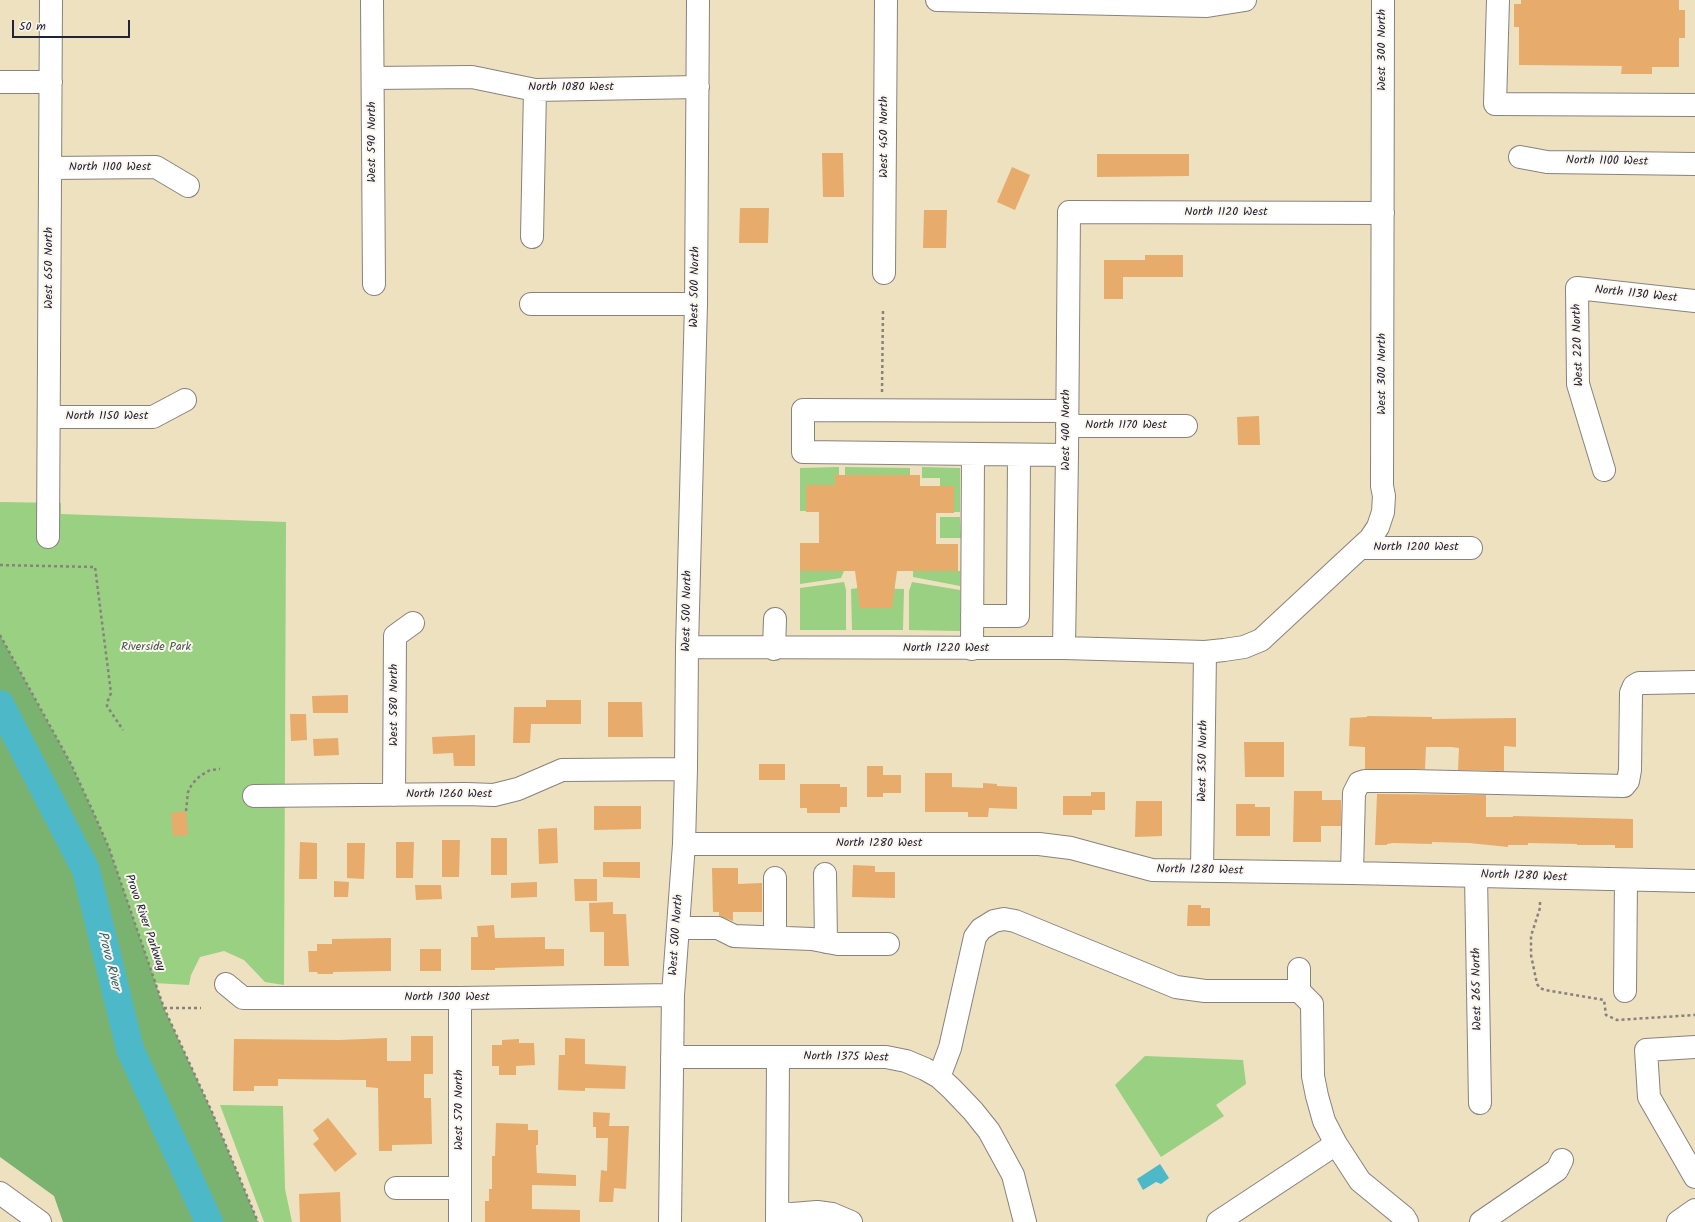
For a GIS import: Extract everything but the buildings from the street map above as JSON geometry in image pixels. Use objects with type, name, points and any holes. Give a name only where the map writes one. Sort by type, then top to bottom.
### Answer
[{"type":"street","name":"West 650 North","points":[[48,536],[52,0]]},
{"type":"street","name":"West 590 North","points":[[372,0],[374,284]]},
{"type":"street","name":"West 500 North","points":[[670,1222],[673,995],[684,844],[686,769],[687,647],[696,304],[698,0]]},
{"type":"street","name":"West 450 North","points":[[884,273],[886,0]]},
{"type":"street","points":[[937,0],[1208,6],[1245,0]]},
{"type":"street","name":"West 300 North","points":[[1205,652],[1244,647],[1261,640],[1370,539],[1378,526],[1383,512],[1383,0]]},
{"type":"street","points":[[1498,0],[1495,104],[1695,105]]},
{"type":"street","name":"North 1080 West","points":[[373,78],[472,77],[535,90],[698,87]]},
{"type":"street","points":[[0,82],[51,82]]},
{"type":"street","points":[[532,237],[535,90]]},
{"type":"street","name":"North 1100 West","points":[[1520,156],[1547,162],[1695,164]]},
{"type":"street","name":"North 1100 West","points":[[51,168],[156,167],[188,186]]},
{"type":"street","name":"North 1120 West","points":[[1069,212],[1383,213]]},
{"type":"street","name":"West 400 North","points":[[1064,648],[1069,212]]},
{"type":"street","name":"North 1130 West","points":[[1577,288],[1695,301]]},
{"type":"street","name":"West 220 North","points":[[1577,288],[1578,384],[1604,470]]},
{"type":"street","points":[[531,304],[696,304]]},
{"type":"street","name":"North 1150 West","points":[[49,417],[153,417],[185,400]]},
{"type":"street","name":"North 1170 West","points":[[973,454],[803,452],[803,410],[881,410],[1186,426]]},
{"type":"street","points":[[972,649],[973,454],[1067,456]]},
{"type":"street","points":[[972,616],[1018,616],[1019,455]]},
{"type":"street","name":"North 1200 West","points":[[1360,548],[1471,548]]},
{"type":"street","points":[[774,649],[775,619]]},
{"type":"street","name":"West 580 North","points":[[394,795],[396,636],[413,623]]},
{"type":"street","name":"North 1220 West","points":[[687,647],[774,649],[1064,648],[1205,652]]},
{"type":"street","name":"West 350 North","points":[[1202,870],[1205,652]]},
{"type":"street","points":[[1352,873],[1354,793],[1359,783],[1365,781],[1412,781],[1624,786],[1628,781],[1630,770],[1631,693],[1634,686],[1638,683],[1695,682]]},
{"type":"street","name":"North 1260 West","points":[[254,796],[494,795],[518,789],[562,770],[686,769]]},
{"type":"street","name":"North 1280 West","points":[[684,844],[1038,844],[1071,848],[1152,870],[1695,881]]},
{"type":"street","points":[[825,874],[826,942]]},
{"type":"street","name":"West 265 North","points":[[1476,876],[1480,1103]]},
{"type":"street","points":[[775,878],[775,936]]},
{"type":"street","points":[[1625,990],[1626,880]]},
{"type":"street","points":[[938,1077],[950,1048],[975,937],[981,929],[994,921],[1004,919],[1014,921],[1176,987],[1205,991],[1299,980],[1312,1004],[1314,1076],[1317,1096],[1324,1121],[1336,1144],[1360,1181],[1404,1217],[1407,1222]]},
{"type":"street","points":[[678,928],[718,928],[734,936],[775,936],[812,939],[838,944],[888,944]]},
{"type":"street","name":"North 1300 West","points":[[226,984],[244,998],[460,998],[673,995]]},
{"type":"street","name":"West 570 North","points":[[460,998],[460,1222]]},
{"type":"street","points":[[1695,1047],[1646,1050],[1649,1097],[1695,1177]]},
{"type":"street","name":"North 1375 West","points":[[672,1056],[886,1057],[906,1061],[926,1069],[938,1077],[973,1111],[989,1131],[1013,1175],[1025,1222]]},
{"type":"street","points":[[778,1057],[777,1217],[817,1212],[832,1214],[851,1222]]},
{"type":"street","points":[[1218,1222],[1336,1144]]},
{"type":"street","points":[[1481,1222],[1557,1170],[1562,1160]]},
{"type":"street","points":[[396,1188],[460,1188]]},
{"type":"street","points":[[0,1193],[40,1222]]},
{"type":"street","points":[[1678,1222],[1695,1210]]},
{"type":"path","points":[[881,410],[883,310]]},
{"type":"path","points":[[0,565],[95,567],[111,693],[107,706],[123,730]]},
{"type":"path","name":"Provo River Parkway","points":[[0,635],[71,764],[95,816],[109,848],[164,1008],[212,1112],[258,1222]]},
{"type":"path","points":[[186,811],[188,792],[192,784],[210,770],[220,769]]},
{"type":"path","points":[[1540,902],[1540,908],[1531,936],[1531,955],[1537,984],[1540,988],[1544,990],[1604,1000],[1606,1015],[1617,1020],[1695,1015]]},
{"type":"path","points":[[164,1008],[201,1008]]},
{"type":"green space","points":[[839,467],[839,475],[835,485],[806,485],[806,511],[800,511],[800,468]]},
{"type":"green space","points":[[845,467],[910,468],[910,475],[845,475]]},
{"type":"green space","points":[[922,467],[960,468],[960,512],[954,512],[954,486],[940,486],[940,478],[922,478]]},
{"type":"green space","name":"Riverside Park","points":[[0,502],[61,503],[61,514],[286,522],[284,985],[265,982],[244,960],[224,951],[200,957],[191,975],[189,985],[154,983],[109,848],[95,816],[71,764],[0,635]]},
{"type":"green space","points":[[940,517],[960,517],[961,538],[940,538]]},
{"type":"green space","points":[[800,571],[844,571],[841,578],[800,584]]},
{"type":"green space","points":[[913,571],[960,571],[960,586],[913,577]]},
{"type":"green space","points":[[844,582],[846,590],[846,630],[800,630],[800,588]]},
{"type":"green space","points":[[912,582],[960,590],[960,631],[909,630],[909,591]]},
{"type":"green space","points":[[851,589],[904,589],[903,630],[852,630]]},
{"type":"green space","points":[[0,635],[71,764],[95,816],[109,848],[164,1008],[212,1112],[258,1222],[63,1222],[54,1196],[0,1157]]},
{"type":"green space","points":[[1145,1056],[1243,1060],[1246,1084],[1216,1105],[1224,1116],[1161,1157],[1115,1085]]},
{"type":"green space","points":[[220,1105],[283,1106],[285,1189],[292,1222],[264,1222]]},
{"type":"water","points":[[1160,1164],[1169,1178],[1161,1184],[1156,1182],[1143,1190],[1137,1179]]},
{"type":"waterway","name":"Provo River","points":[[0,704],[86,870],[130,1049],[209,1222]]}]
